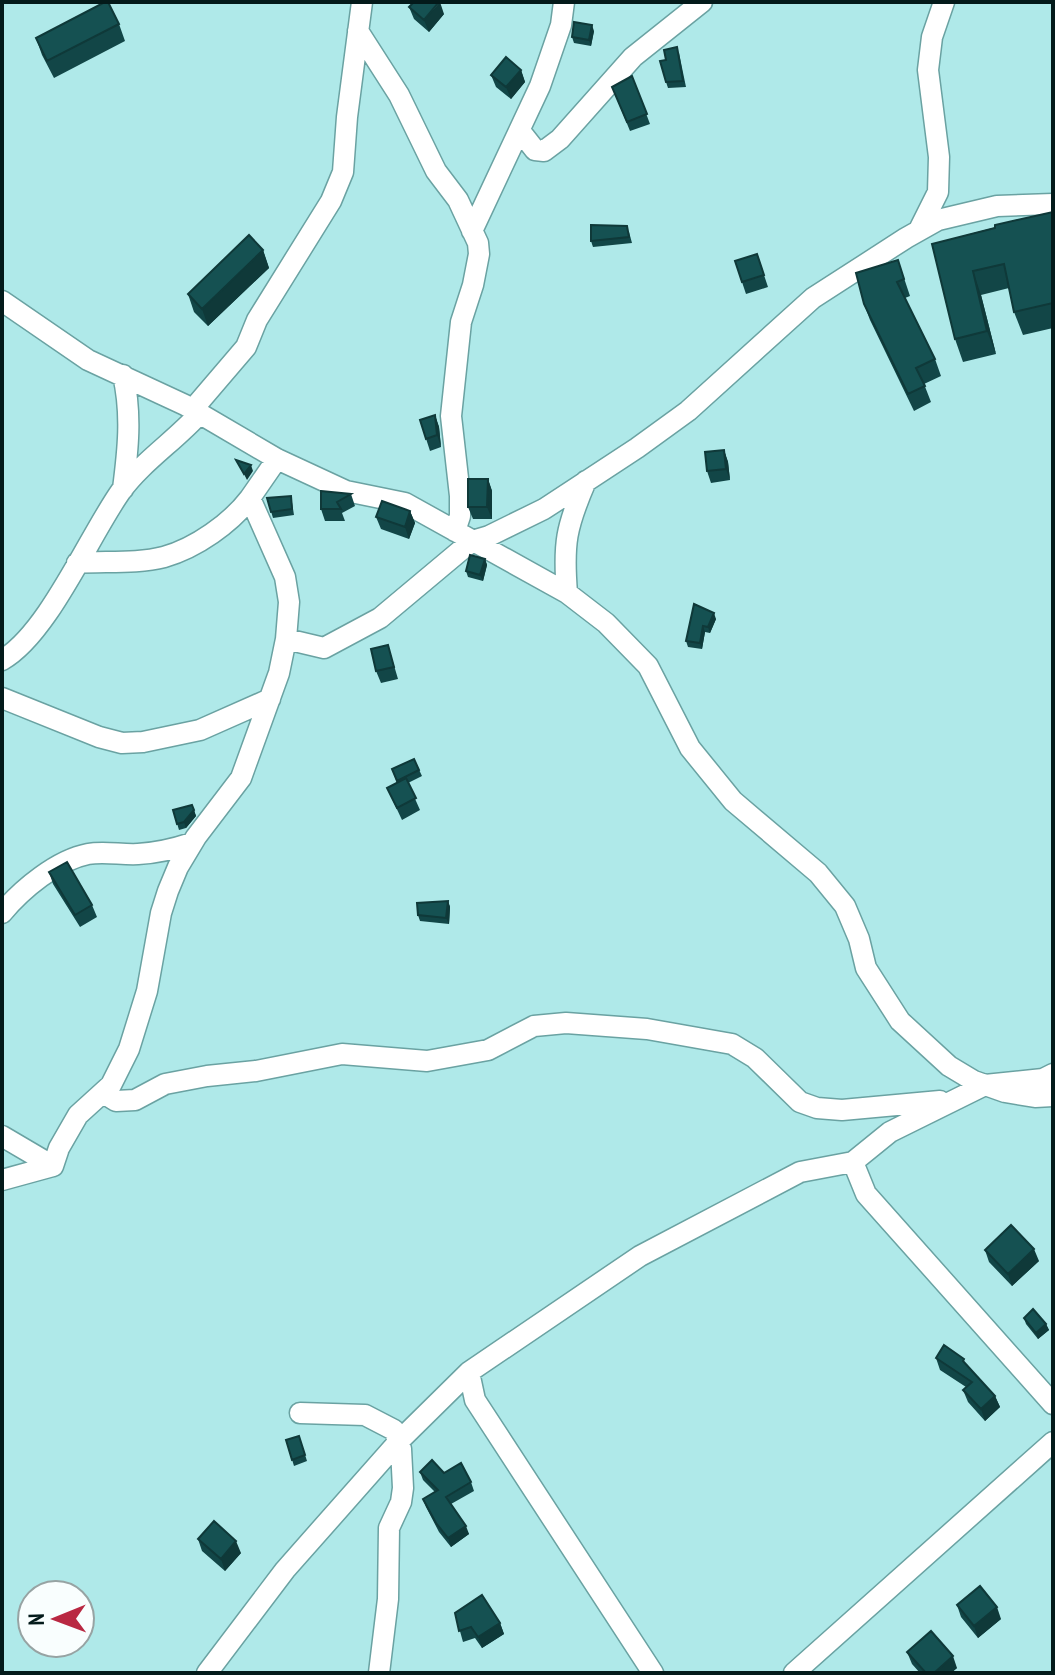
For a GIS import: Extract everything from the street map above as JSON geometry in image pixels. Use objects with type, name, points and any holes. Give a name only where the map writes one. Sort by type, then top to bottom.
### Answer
[{"type":"street","points":[[2,660],[27,641],[123,489],[196,411],[246,347],[272,292],[331,201],[346,162],[347,117],[362,2]]},
{"type":"street","points":[[472,231],[520,131],[549,59],[561,25],[564,2]]},
{"type":"street","points":[[520,131],[535,150],[547,150],[633,57],[702,2]]},
{"type":"street","points":[[919,230],[938,192],[939,157],[928,70],[932,37],[944,2]]},
{"type":"street","points":[[358,31],[399,95],[436,171],[458,200],[478,243],[479,254],[461,322],[451,416],[464,536]]},
{"type":"street","points":[[286,639],[320,649],[380,618],[464,536],[489,536],[544,509],[586,481],[688,411],[813,298],[919,230],[938,220],[997,206],[1053,204]]},
{"type":"street","points":[[2,301],[80,355],[196,411],[277,459],[346,491],[405,503],[567,593],[606,623],[648,666],[690,748],[733,801],[818,873],[845,906],[859,939],[866,968],[900,1021],[949,1066],[985,1085],[1035,1097],[1053,1096]]},
{"type":"street","points":[[123,375],[129,400],[130,429],[123,489]]},
{"type":"street","points":[[77,563],[166,557],[203,538],[238,513],[277,459]]},
{"type":"street","points":[[567,593],[565,543],[569,520],[586,481]]},
{"type":"street","points":[[53,1166],[59,1148],[78,1115],[111,1085],[131,1044],[147,991],[161,913],[178,867],[192,843],[241,778],[270,699],[286,639],[289,602],[285,577],[250,498]]},
{"type":"street","points":[[2,698],[99,737],[122,743],[143,742],[200,730],[270,699]]},
{"type":"street","points":[[2,913],[47,874],[79,856],[168,851],[192,843]]},
{"type":"street","points":[[103,1093],[116,1101],[135,1100],[165,1084],[342,1054],[427,1061],[488,1050],[534,1026],[566,1023],[647,1029],[732,1044],[755,1058],[800,1102],[817,1108],[842,1110],[920,1104],[958,1097]]},
{"type":"street","points":[[207,1673],[285,1570],[399,1441],[469,1372],[640,1256],[800,1172],[853,1162],[890,1132],[985,1085],[1043,1079],[1053,1074]]},
{"type":"street","points":[[2,1136],[53,1166]]},
{"type":"street","points":[[853,1162],[866,1194],[1053,1404]]},
{"type":"street","points":[[2,1180],[53,1166]]},
{"type":"street","points":[[469,1372],[475,1400],[653,1673]]},
{"type":"street","points":[[300,1413],[365,1415],[394,1430],[399,1441],[403,1488],[401,1502],[389,1528],[388,1599],[379,1673]]},
{"type":"street","points":[[794,1673],[1053,1442]]},
{"type":"building","points":[[108,2],[119,24],[47,61],[36,38]]},
{"type":"building","points":[[414,2],[439,2],[424,20],[409,7]]},
{"type":"building","points":[[574,22],[592,25],[589,40],[572,37]]},
{"type":"building","points":[[677,47],[683,81],[666,82],[660,61],[666,60],[664,50]]},
{"type":"building","points":[[506,57],[521,70],[506,87],[491,75]]},
{"type":"building","points":[[632,76],[647,114],[627,122],[612,87]]},
{"type":"building","points":[[1053,212],[1053,303],[1014,312],[1004,264],[973,271],[987,331],[955,339],[932,244]]},
{"type":"building","points":[[591,225],[627,226],[629,237],[591,241]]},
{"type":"building","points":[[249,235],[263,250],[202,309],[188,294]]},
{"type":"building","points":[[757,254],[764,275],[742,282],[735,261]]},
{"type":"building","points":[[898,260],[904,279],[897,282],[935,359],[916,368],[925,386],[908,394],[864,304],[856,273]]},
{"type":"building","points":[[435,415],[437,435],[426,439],[420,420]]},
{"type":"building","points":[[724,450],[726,469],[707,471],[705,452]]},
{"type":"building","points":[[236,460],[251,465],[244,474]]},
{"type":"building","points":[[468,479],[488,479],[487,507],[468,507]]},
{"type":"building","points":[[321,491],[351,494],[337,502],[341,509],[321,509]]},
{"type":"building","points":[[291,496],[292,509],[271,512],[267,498]]},
{"type":"building","points":[[382,501],[410,511],[405,527],[376,517]]},
{"type":"building","points":[[470,555],[485,559],[480,575],[466,571]]},
{"type":"building","points":[[694,604],[714,613],[708,627],[703,626],[700,643],[686,641]]},
{"type":"building","points":[[388,645],[394,667],[376,671],[371,649]]},
{"type":"building","points":[[414,759],[419,770],[397,781],[392,769]]},
{"type":"building","points":[[406,778],[416,798],[397,808],[387,788]]},
{"type":"building","points":[[192,805],[194,810],[184,822],[177,824],[173,810]]},
{"type":"building","points":[[67,862],[92,905],[75,915],[49,872]]},
{"type":"building","points":[[448,901],[446,918],[418,915],[417,903]]},
{"type":"building","points":[[1011,1225],[1034,1249],[1008,1274],[985,1250]]},
{"type":"building","points":[[1033,1309],[1046,1324],[1036,1333],[1024,1318]]},
{"type":"building","points":[[944,1345],[964,1359],[995,1396],[981,1409],[963,1390],[972,1382],[936,1358]]},
{"type":"building","points":[[299,1436],[305,1455],[292,1460],[286,1440]]},
{"type":"building","points":[[432,1460],[444,1473],[461,1463],[471,1482],[446,1497],[466,1526],[448,1538],[423,1499],[438,1490],[420,1472]]},
{"type":"building","points":[[214,1521],[236,1541],[221,1559],[198,1539]]},
{"type":"building","points":[[980,1586],[997,1607],[974,1626],[957,1605]]},
{"type":"building","points":[[482,1595],[500,1623],[478,1637],[471,1627],[459,1631],[455,1613]]},
{"type":"building","points":[[931,1631],[953,1656],[934,1673],[926,1673],[907,1652]]}]
